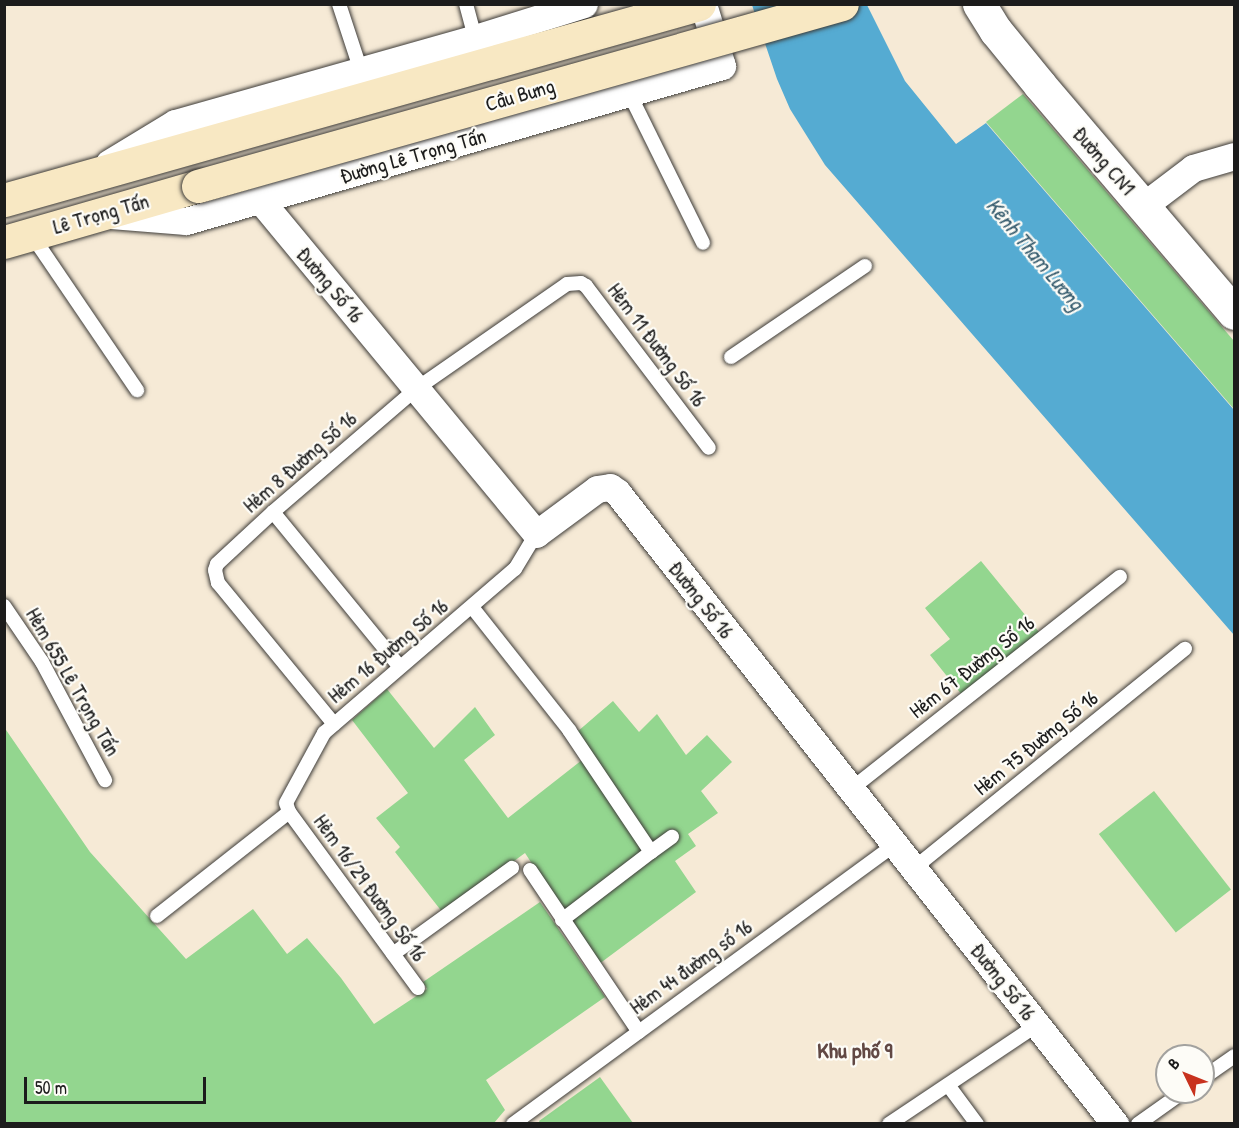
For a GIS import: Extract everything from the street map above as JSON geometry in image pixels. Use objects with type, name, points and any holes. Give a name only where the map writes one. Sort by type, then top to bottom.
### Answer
[{"type":"main road","name":"Cầu Bưng","points":[[186,149],[701,4]]},
{"type":"main road","name":"Cầu Bưng","points":[[198,186],[842,4]]},
{"type":"main road","name":"Lê Trọng Tấn","points":[[7,194],[90,176],[186,149]]},
{"type":"main road","name":"Lê Trọng Tấn","points":[[18,238],[198,186]]},
{"type":"street","points":[[90,176],[175,123],[475,39],[584,4]]},
{"type":"street","name":"Đường Lê Trọng Tấn","points":[[101,214],[186,221],[722,66],[701,4]]},
{"type":"street","name":"Đường CN1","points":[[979,4],[1034,78],[1234,313]]},
{"type":"street","points":[[1143,206],[1193,168],[1234,156]]},
{"type":"street","name":"Đường Số 16","points":[[261,201],[536,534],[597,489],[604,486],[617,492],[1115,1124]]},
{"type":"lane","points":[[339,4],[361,71]]},
{"type":"lane","points":[[466,4],[475,39]]},
{"type":"lane","points":[[629,93],[703,243]]},
{"type":"lane","points":[[18,238],[137,390]]},
{"type":"lane","points":[[731,357],[865,266]]},
{"type":"lane","name":"Hẻm 11 Đường Số 16","points":[[416,388],[567,284],[580,283],[586,286],[709,448]]},
{"type":"lane","name":"Hẻm 8 Đường Số 16","points":[[334,723],[218,583],[215,570],[217,564],[273,512],[416,388]]},
{"type":"lane","points":[[273,512],[400,667]]},
{"type":"lane","name":"Hẻm 16 Đường Số 16","points":[[288,812],[287,800],[312,753],[334,723],[518,566],[536,534]]},
{"type":"lane","name":"Hẻm 67 Đường Số 16","points":[[850,790],[1120,577]]},
{"type":"lane","name":"Hẻm 655 Lê Trọng Tấn","points":[[4,606],[42,662],[105,780]]},
{"type":"lane","points":[[472,607],[569,730],[651,852]]},
{"type":"lane","name":"Hẻm 75 Đường Số 16","points":[[913,869],[1185,649]]},
{"type":"lane","points":[[157,916],[288,812]]},
{"type":"lane","name":"Hẻm 16/29 Đường Số 16","points":[[288,812],[418,988]]},
{"type":"lane","points":[[562,920],[672,837]]},
{"type":"lane","name":"Hẻm 44 đường số 16","points":[[513,1124],[894,845]]},
{"type":"lane","points":[[393,954],[512,868]]},
{"type":"lane","points":[[530,870],[639,1032]]},
{"type":"lane","points":[[889,1124],[1037,1025]]},
{"type":"lane","points":[[1215,1069],[1234,1056]]},
{"type":"lane","points":[[948,1085],[977,1124]]},
{"type":"lane","points":[[1138,1124],[1166,1104]]},
{"type":"green space","points":[[1023,94],[1234,341],[1234,409],[986,122]]},
{"type":"green space","points":[[981,561],[1039,632],[962,695],[930,655],[950,639],[925,608]]},
{"type":"green space","points":[[387,689],[434,748],[475,707],[495,735],[464,760],[508,818],[582,760],[644,851],[564,913],[525,853],[443,913],[395,852],[400,847],[376,818],[408,793],[352,720]]},
{"type":"green space","points":[[613,701],[639,732],[657,714],[686,755],[707,735],[732,762],[701,791],[718,813],[688,834],[696,846],[675,861],[696,892],[599,964],[572,921],[678,840],[671,830],[653,844],[577,732]]},
{"type":"green space","points":[[4,727],[90,852],[186,959],[253,909],[287,954],[307,938],[341,978],[374,1024],[427,989],[423,982],[540,902],[605,997],[486,1080],[505,1110],[494,1123],[7,1123],[4,1121]]},
{"type":"green space","points":[[1154,791],[1231,890],[1176,933],[1099,834]]},
{"type":"green space","points":[[600,1077],[633,1123],[540,1123],[539,1121]]},
{"type":"water","name":"Kênh Tham Lương","points":[[752,5],[867,5],[905,81],[956,144],[986,123],[1234,410],[1234,635],[825,165],[790,109],[777,79]]},
{"type":"district","name":"Khu phố 9","points":[[855,1051]]}]
